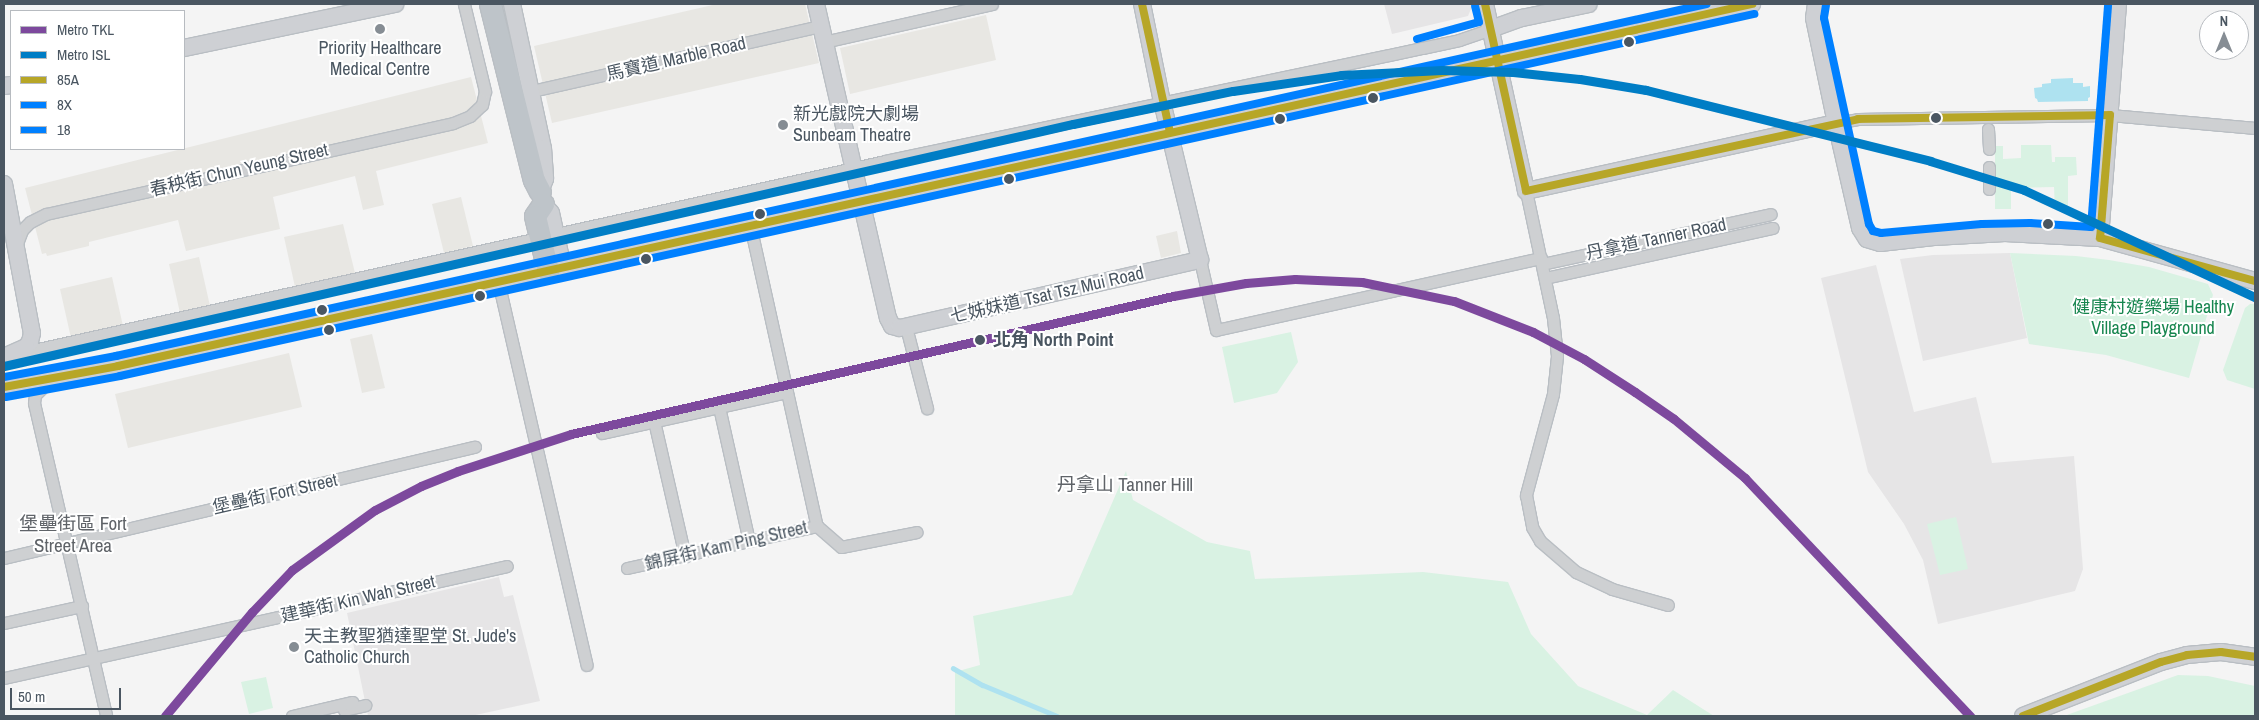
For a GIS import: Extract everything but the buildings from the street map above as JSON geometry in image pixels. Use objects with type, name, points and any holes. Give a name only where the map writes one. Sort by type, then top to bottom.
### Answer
[{"type":"highway","points":[[490,4],[534,180],[541,198],[535,216],[548,237],[556,269]]},
{"type":"street","points":[[185,48],[395,4]]},
{"type":"street","name":"春秧街 Chun Yeung Street","points":[[16,248],[22,230],[30,222],[46,214],[453,122],[470,116],[482,105],[484,91],[464,4]]},
{"type":"street","points":[[512,4],[543,148],[545,179],[541,198]]},
{"type":"street","points":[[816,4],[888,318],[900,327],[926,408]]},
{"type":"street","name":"馬寶道 Marble Road","points":[[532,91],[822,34],[992,4]]},
{"type":"street","points":[[1142,4],[1162,102],[1200,260]]},
{"type":"street","points":[[1485,4],[1545,278],[1553,318],[1557,356],[1553,394],[1526,495],[1527,511],[1532,527],[1540,541],[1576,572],[1606,587],[1668,605]]},
{"type":"street","points":[[4,357],[212,309],[853,169],[1459,40],[1522,18],[1590,4]]},
{"type":"street","points":[[4,387],[137,362],[1752,4]]},
{"type":"street","points":[[1816,4],[1814,18],[1836,123],[1860,228],[1867,239],[1880,243],[1990,233],[2047,234],[2100,238],[2255,281]]},
{"type":"street","points":[[2100,238],[2118,4]]},
{"type":"street","points":[[1526,191],[1858,119],[2110,115],[2255,128]]},
{"type":"street","points":[[1988,129],[1989,148]]},
{"type":"street","points":[[1989,167],[1989,189]]},
{"type":"street","points":[[4,184],[32,333],[30,342],[26,347],[4,357]]},
{"type":"street","name":"丹拿道 Tanner Road","points":[[1200,260],[1216,330],[1771,214]]},
{"type":"street","name":"錦屏街 Kam Ping Street","points":[[627,568],[818,526],[750,225]]},
{"type":"street","points":[[1545,278],[1773,228]]},
{"type":"street","name":"七姊妹道 Tsat Tsz Mui Road","points":[[900,327],[1200,260]]},
{"type":"street","points":[[498,281],[587,665]]},
{"type":"street","points":[[71,373],[44,386],[34,399],[72,542],[82,606],[106,716]]},
{"type":"street","points":[[602,433],[787,392]]},
{"type":"street","points":[[719,407],[749,541]]},
{"type":"street","points":[[654,421],[685,556]]},
{"type":"street","name":"堡壘街 Fort Street","points":[[4,558],[475,447]]},
{"type":"street","points":[[818,526],[840,548],[917,532]]},
{"type":"street","name":"堡壘街 Fort Street","points":[[72,542],[96,537]]},
{"type":"street","name":"建華街 Kin Wah Street","points":[[4,678],[507,566]]},
{"type":"street","points":[[4,624],[82,606]]},
{"type":"street","points":[[2022,716],[2187,655],[2221,652],[2255,657]]},
{"type":"street","points":[[292,716],[352,702]]},
{"type":"street","points":[[318,716],[365,705]]},
{"type":"shaded area","points":[[717,4],[805,4],[819,63],[552,123],[534,46]]},
{"type":"shaded area","points":[[1384,4],[1473,4],[1468,16],[1392,34]]},
{"type":"shaded area","points":[[986,15],[996,60],[850,94],[840,48]]},
{"type":"shaded area","points":[[471,77],[488,143],[376,171],[384,205],[363,210],[355,176],[273,197],[280,229],[186,251],[178,220],[89,242],[89,246],[47,256],[46,253],[42,254],[25,188],[178,150],[185,150],[185,148]]},
{"type":"shaded area","points":[[461,197],[473,246],[444,253],[432,204]]},
{"type":"shaded area","points":[[343,224],[355,273],[295,287],[284,237]]},
{"type":"shaded area","points":[[1177,231],[1181,253],[1161,258],[1156,236]]},
{"type":"shaded area","points":[[2010,253],[2027,338],[1923,361],[1900,259],[1933,255]]},
{"type":"shaded area","points":[[199,257],[210,306],[180,313],[169,264]]},
{"type":"shaded area","points":[[1876,265],[1914,412],[1976,397],[1992,463],[2074,456],[2083,569],[2075,591],[1938,624],[1923,560],[1904,524],[1868,472],[1821,278]]},
{"type":"shaded area","points":[[112,277],[123,326],[71,338],[60,289]]},
{"type":"shaded area","points":[[372,334],[385,388],[362,393],[350,339]]},
{"type":"shaded area","points":[[289,353],[302,407],[128,448],[115,394]]},
{"type":"shaded area","points":[[499,577],[504,597],[513,595],[540,701],[471,716],[368,716],[347,613]]},
{"type":"green space","points":[[2021,145],[2051,145],[2052,162],[2055,162],[2055,157],[2076,157],[2077,175],[2068,176],[2068,209],[2055,209],[2054,187],[2011,188],[2011,209],[1995,209],[1995,146],[2003,146],[2003,159],[2021,158]]},
{"type":"green space","name":"健康村遊樂場 Healthy Village Playground","points":[[2010,253],[2076,256],[2109,260],[2149,267],[2208,284],[2213,295],[2189,378],[2106,355],[2029,344]]},
{"type":"green space","points":[[2250,304],[2255,304],[2255,389],[2227,380],[2223,370],[2245,308]]},
{"type":"green space","points":[[1291,332],[1298,362],[1277,393],[1234,403],[1222,347]]},
{"type":"green space","points":[[1126,471],[1133,500],[1207,542],[1250,551],[1255,579],[1423,572],[1508,582],[1531,634],[1578,686],[1647,715],[1673,690],[1714,716],[955,716],[955,672],[980,665],[973,616],[1072,595]]},
{"type":"green space","points":[[1956,517],[1968,569],[1940,575],[1927,524]]},
{"type":"green space","points":[[2178,675],[2208,676],[2255,686],[2255,716],[2064,716]]},
{"type":"green space","points":[[266,677],[273,708],[249,714],[241,682]]},
{"type":"water","points":[[2073,78],[2073,83],[2083,83],[2083,87],[2090,86],[2088,101],[2038,102],[2035,98],[2034,88],[2042,87],[2042,84],[2051,83],[2051,79]]},
{"type":"waterway","points":[[953,668],[983,685],[1057,716]]},
{"type":"metro line","name":"ISL","points":[[4,366],[1073,124],[1233,91],[1341,75],[1442,70],[1513,72],[1580,79],[1646,90],[1930,161],[2024,190],[2255,297]]},
{"type":"metro line","name":"TKL","points":[[165,716],[252,612],[292,570],[375,510],[421,486],[458,471],[571,434],[1173,296],[1246,283],[1295,279],[1362,282],[1454,301],[1533,332],[1584,359],[1635,392],[1674,419],[1745,478],[1970,716]]},
{"type":"transit line","name":"85A","points":[[1142,4],[1170,132]]},
{"type":"transit line","name":"85A","points":[[1485,4],[1526,191],[1858,119],[2110,115],[2100,238],[2255,281]]},
{"type":"transit line","name":"18","points":[[4,377],[116,356],[1707,4]]},
{"type":"transit line","name":"85A","points":[[4,387],[118,366],[1752,4]]},
{"type":"transit line","name":"18","points":[[1826,5],[1824,18],[1869,224],[1873,231],[1881,233],[1982,224],[2030,223],[2091,227],[2108,4]]},
{"type":"transit line","name":"18","points":[[1417,39],[1479,22],[1475,6]]},
{"type":"transit line","name":"8X","points":[[6,397],[120,376],[1754,14]]},
{"type":"transit line","name":"85A","points":[[2023,716],[2161,662],[2187,655],[2221,652],[2255,657]]},
{"type":"place","name":"Priority Healthcare Medical Centre","points":[[380,29]]},
{"type":"place","name":"新光戲院大劇場 Sunbeam Theatre","points":[[783,125]]},
{"type":"place","name":"北角 North Point","points":[[980,340]]},
{"type":"place","name":"天主教聖猶達聖堂 St. Jude's Catholic Church","points":[[294,647]]},
{"type":"district","name":"丹拿山 Tanner Hill","points":[[1125,485]]},
{"type":"district","name":"堡壘街區 Fort Street Area","points":[[73,535]]}]
